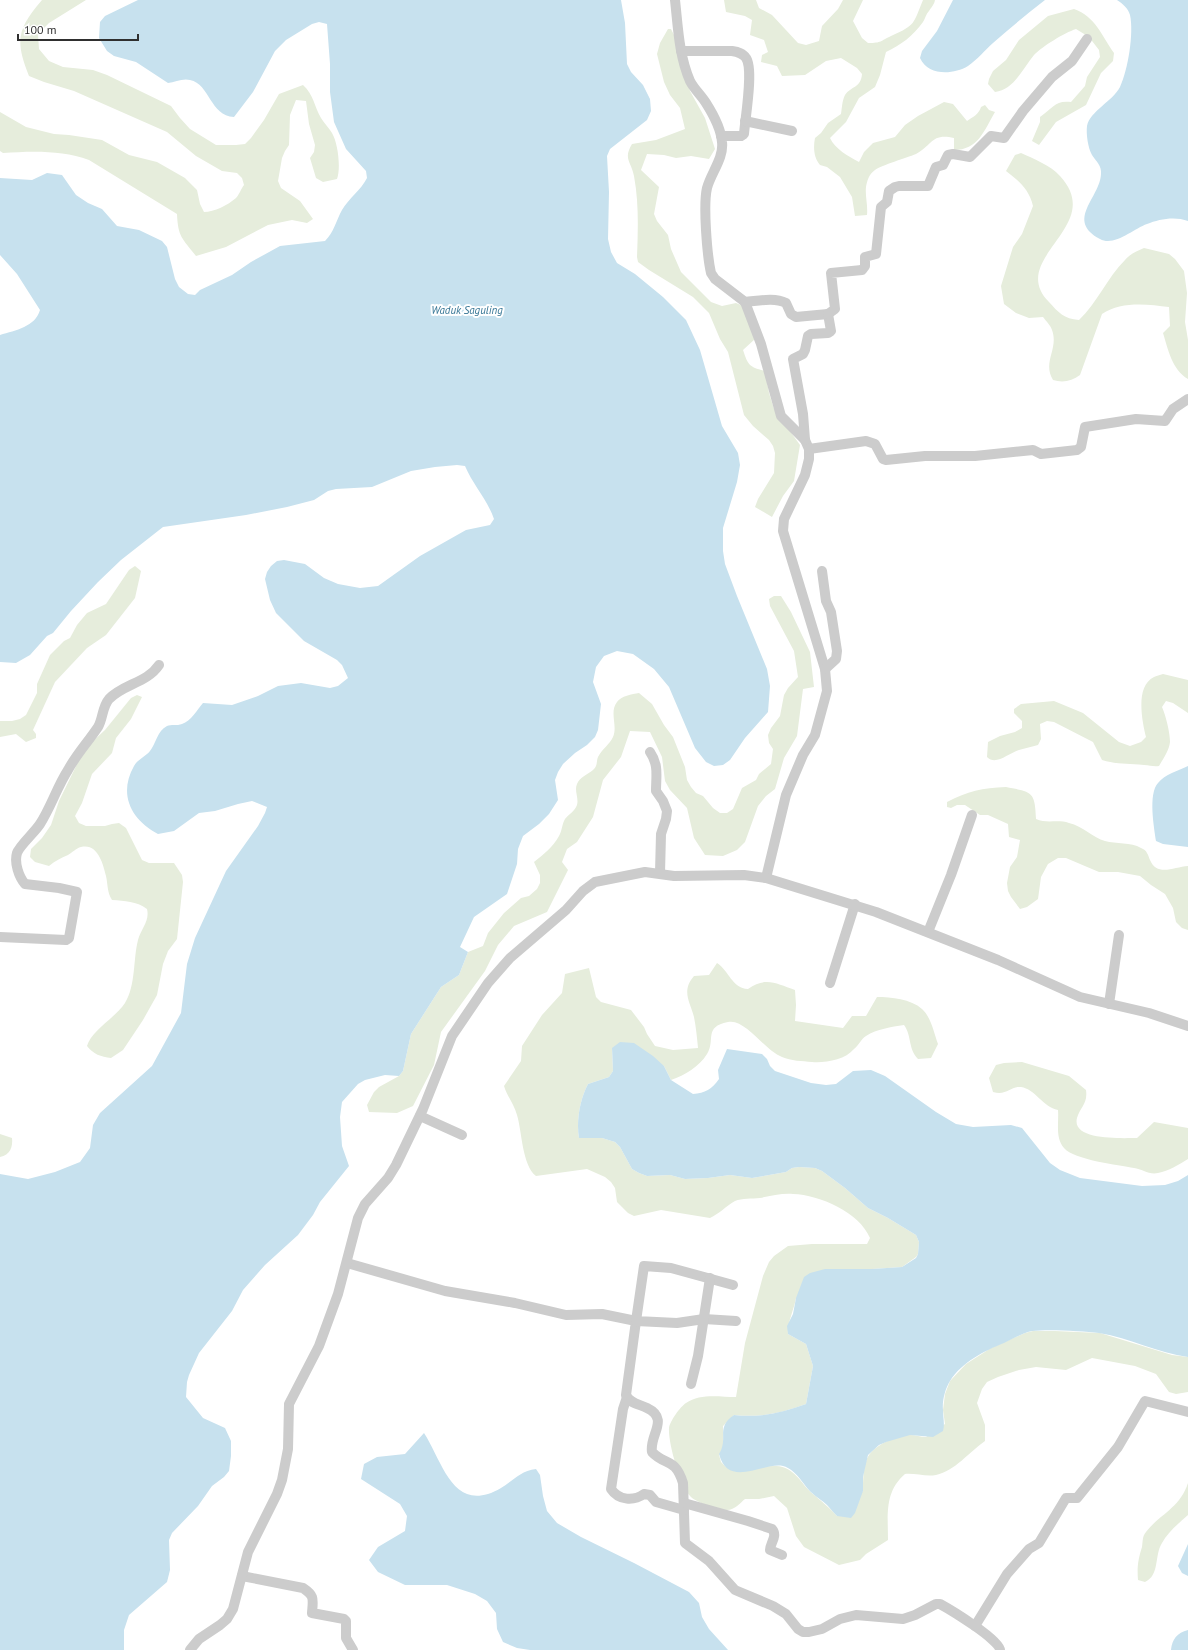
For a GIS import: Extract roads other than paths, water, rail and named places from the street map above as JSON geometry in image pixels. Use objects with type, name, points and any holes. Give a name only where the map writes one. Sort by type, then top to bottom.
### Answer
[{"type":"street","points":[[675,0],[681,51],[690,81],[711,111],[721,136],[723,150],[710,180],[706,195],[710,270],[715,278],[745,302],[761,344],[782,416],[807,445]]},
{"type":"street","points":[[745,302],[766,300],[782,301],[786,303],[791,314],[796,316],[828,314],[835,309],[831,273],[862,270],[865,266],[865,257],[876,254],[881,207],[887,202],[889,191],[899,186],[928,186],[936,167],[943,165],[948,155],[953,154],[970,156],[991,136],[1004,138],[1023,111],[1052,77],[1072,61],[1087,39]]},
{"type":"street","points":[[681,51],[732,51],[738,52],[746,57],[749,69],[749,82],[743,135],[721,136]]},
{"type":"street","points":[[745,121],[792,131]]},
{"type":"street","points":[[766,878],[786,795],[803,755],[815,735],[827,691],[824,669],[783,531],[784,519],[805,475],[809,459],[793,359],[803,354],[808,336],[811,334],[828,333],[831,331],[828,314]]},
{"type":"street","points":[[807,445],[866,441],[875,444],[883,459],[886,460],[925,456],[975,456],[1032,450],[1041,454],[1077,450],[1081,447],[1085,427],[1136,419],[1165,421],[1173,409],[1188,400]]},
{"type":"street","points":[[822,571],[826,601],[831,612],[837,651],[836,659],[824,669]]},
{"type":"street","points":[[0,937],[66,940],[69,938],[77,892],[59,888],[25,884],[20,878],[17,854],[44,818],[68,769],[99,726],[105,704],[110,698],[141,681],[156,670],[159,665]]},
{"type":"street","points":[[650,752],[654,758],[657,769],[656,791],[664,801],[667,811],[660,840],[660,873]]},
{"type":"street","points":[[928,932],[951,875],[972,816]]},
{"type":"street","points":[[190,1650],[199,1639],[220,1626],[227,1619],[236,1600],[248,1552],[278,1494],[282,1480],[288,1449],[289,1404],[319,1346],[347,1263],[359,1216],[365,1204],[388,1178],[420,1116],[452,1036],[488,983],[510,958],[561,914],[583,891],[595,882],[645,872],[674,876],[744,875],[766,878],[855,904],[998,960],[1080,997],[1149,1013],[1188,1026]]},
{"type":"street","points":[[830,983],[855,904]]},
{"type":"street","points":[[1109,1004],[1119,935]]},
{"type":"street","points":[[420,1116],[462,1135]]},
{"type":"street","points":[[347,1263],[445,1291],[515,1303],[566,1315],[602,1314],[636,1321],[677,1323],[704,1319],[736,1321]]},
{"type":"street","points":[[733,1285],[671,1268],[644,1266],[626,1392],[627,1397],[623,1409],[611,1489],[618,1496],[633,1500],[644,1494],[650,1495],[656,1502],[684,1506],[755,1522],[772,1529],[775,1536],[770,1550],[782,1555]]},
{"type":"street","points":[[692,1384],[698,1356],[710,1278]]},
{"type":"street","points":[[627,1397],[629,1401],[653,1411],[657,1416],[658,1424],[651,1448],[652,1452],[675,1466],[683,1483],[684,1538],[687,1545],[709,1561],[735,1590],[773,1606],[786,1614],[798,1629],[803,1632],[822,1629],[840,1619],[856,1615],[903,1619],[919,1614],[939,1604],[975,1626],[999,1644],[1000,1650]]},
{"type":"street","points":[[975,1626],[1007,1574],[1029,1549],[1039,1543],[1067,1497],[1077,1498],[1104,1466],[1118,1447],[1145,1401],[1188,1412]]},
{"type":"street","points":[[242,1576],[303,1588],[311,1593],[313,1597],[312,1613],[344,1618],[346,1621],[346,1638],[353,1650]]},
{"type":"water","name":"Waduk Saguling","points":[[138,0],[621,0],[625,23],[627,64],[631,72],[643,85],[650,99],[651,111],[647,120],[610,149],[607,156],[609,192],[608,239],[611,252],[617,263],[635,274],[663,297],[686,320],[700,350],[722,426],[738,453],[740,465],[737,482],[723,528],[723,551],[725,564],[767,669],[770,686],[768,712],[745,738],[730,760],[723,765],[714,766],[706,762],[695,748],[669,687],[654,669],[633,654],[617,651],[604,656],[596,667],[593,682],[601,704],[598,730],[595,737],[563,764],[558,772],[555,780],[558,800],[549,814],[523,836],[518,849],[517,864],[507,894],[474,917],[460,947],[468,952],[459,975],[441,987],[411,1034],[403,1071],[399,1076],[385,1075],[365,1080],[358,1084],[342,1102],[340,1117],[342,1146],[349,1166],[320,1202],[313,1215],[298,1235],[265,1265],[243,1290],[232,1311],[199,1353],[189,1375],[186,1397],[203,1418],[225,1428],[231,1441],[229,1471],[212,1486],[198,1506],[172,1533],[169,1540],[170,1570],[167,1582],[129,1615],[124,1630],[124,1650],[0,1650],[0,1174],[28,1179],[55,1172],[80,1162],[90,1148],[93,1125],[100,1113],[152,1066],[181,1013],[187,964],[195,938],[226,871],[258,826],[267,807],[252,801],[215,811],[199,813],[174,831],[158,834],[134,814],[127,796],[129,776],[134,766],[150,751],[164,728],[169,725],[180,725],[185,723],[203,703],[232,705],[258,696],[278,686],[301,683],[330,688],[338,686],[348,678],[342,665],[337,660],[304,641],[276,613],[270,600],[265,579],[271,566],[277,561],[284,560],[305,564],[324,578],[338,584],[360,588],[378,586],[420,556],[466,530],[490,525],[494,519],[488,505],[465,466],[457,465],[411,471],[372,487],[336,489],[328,491],[314,500],[287,507],[246,515],[163,527],[121,560],[98,582],[53,633],[47,636],[30,655],[16,663],[0,662],[0,335],[29,324],[38,316],[40,310],[17,274],[0,255],[0,178],[32,180],[47,173],[62,175],[76,195],[88,203],[102,209],[117,226],[139,230],[162,241],[167,247],[175,279],[179,287],[188,294],[195,295],[200,290],[232,275],[251,262],[280,246],[325,241],[333,230],[345,206],[367,178],[366,171],[346,149],[334,122],[330,92],[330,64],[327,24],[319,22],[312,24],[286,40],[275,51],[253,92],[234,117],[226,115],[220,111],[202,87],[197,83],[185,79],[168,83],[136,62],[114,56],[107,51],[99,38],[100,22],[105,16]]},
{"type":"water","points":[[953,0],[1045,0],[968,66],[955,71],[935,71],[924,64],[920,58],[922,51],[937,31]]},
{"type":"water","points":[[1117,0],[1188,0],[1188,221],[1172,218],[1152,222],[1117,239],[1105,241],[1090,232],[1085,224],[1087,208],[1096,192],[1101,174],[1100,166],[1089,149],[1087,126],[1092,116],[1117,92],[1126,71],[1131,41],[1130,15],[1128,10]]},
{"type":"water","points":[[1188,766],[1188,847],[1163,844],[1156,841],[1155,835],[1152,802],[1155,788],[1164,777]]},
{"type":"water","points":[[620,1042],[634,1043],[653,1056],[664,1066],[671,1080],[693,1094],[708,1090],[719,1079],[718,1070],[727,1049],[762,1054],[775,1071],[811,1083],[826,1085],[836,1084],[853,1071],[871,1070],[885,1076],[936,1112],[956,1124],[973,1127],[1011,1125],[1022,1128],[1050,1163],[1060,1170],[1080,1178],[1142,1186],[1165,1185],[1178,1181],[1188,1175],[1188,1357],[1110,1335],[1066,1330],[1032,1331],[989,1350],[967,1363],[950,1381],[943,1399],[943,1431],[933,1437],[910,1435],[886,1442],[879,1445],[868,1455],[863,1477],[863,1491],[855,1513],[851,1518],[837,1516],[825,1503],[809,1490],[796,1474],[783,1466],[775,1466],[747,1472],[730,1470],[724,1464],[719,1454],[723,1443],[725,1424],[728,1420],[734,1415],[752,1416],[770,1414],[806,1404],[813,1366],[806,1344],[788,1334],[787,1326],[793,1314],[796,1298],[804,1277],[810,1273],[825,1269],[872,1269],[902,1267],[916,1258],[918,1254],[919,1242],[916,1235],[868,1208],[845,1188],[822,1171],[815,1168],[792,1168],[786,1172],[752,1178],[730,1175],[685,1179],[670,1175],[647,1176],[632,1169],[620,1147],[615,1142],[602,1138],[579,1138],[578,1117],[585,1090],[588,1084],[609,1077],[613,1071],[612,1048]]},
{"type":"water","points":[[424,1433],[444,1471],[452,1482],[461,1491],[471,1495],[485,1495],[501,1488],[521,1474],[536,1469],[540,1475],[547,1511],[557,1523],[581,1537],[689,1592],[699,1603],[702,1617],[709,1629],[728,1650],[530,1650],[517,1648],[503,1642],[497,1629],[496,1613],[487,1601],[475,1594],[447,1585],[405,1585],[378,1572],[369,1560],[378,1547],[405,1531],[407,1516],[400,1504],[361,1479],[364,1464],[377,1457],[405,1454]]},
{"type":"water","points":[[1188,1544],[1188,1576],[1182,1573],[1178,1566]]},
{"type":"water","points":[[1188,1630],[1188,1650],[1171,1650],[1176,1637]]}]
